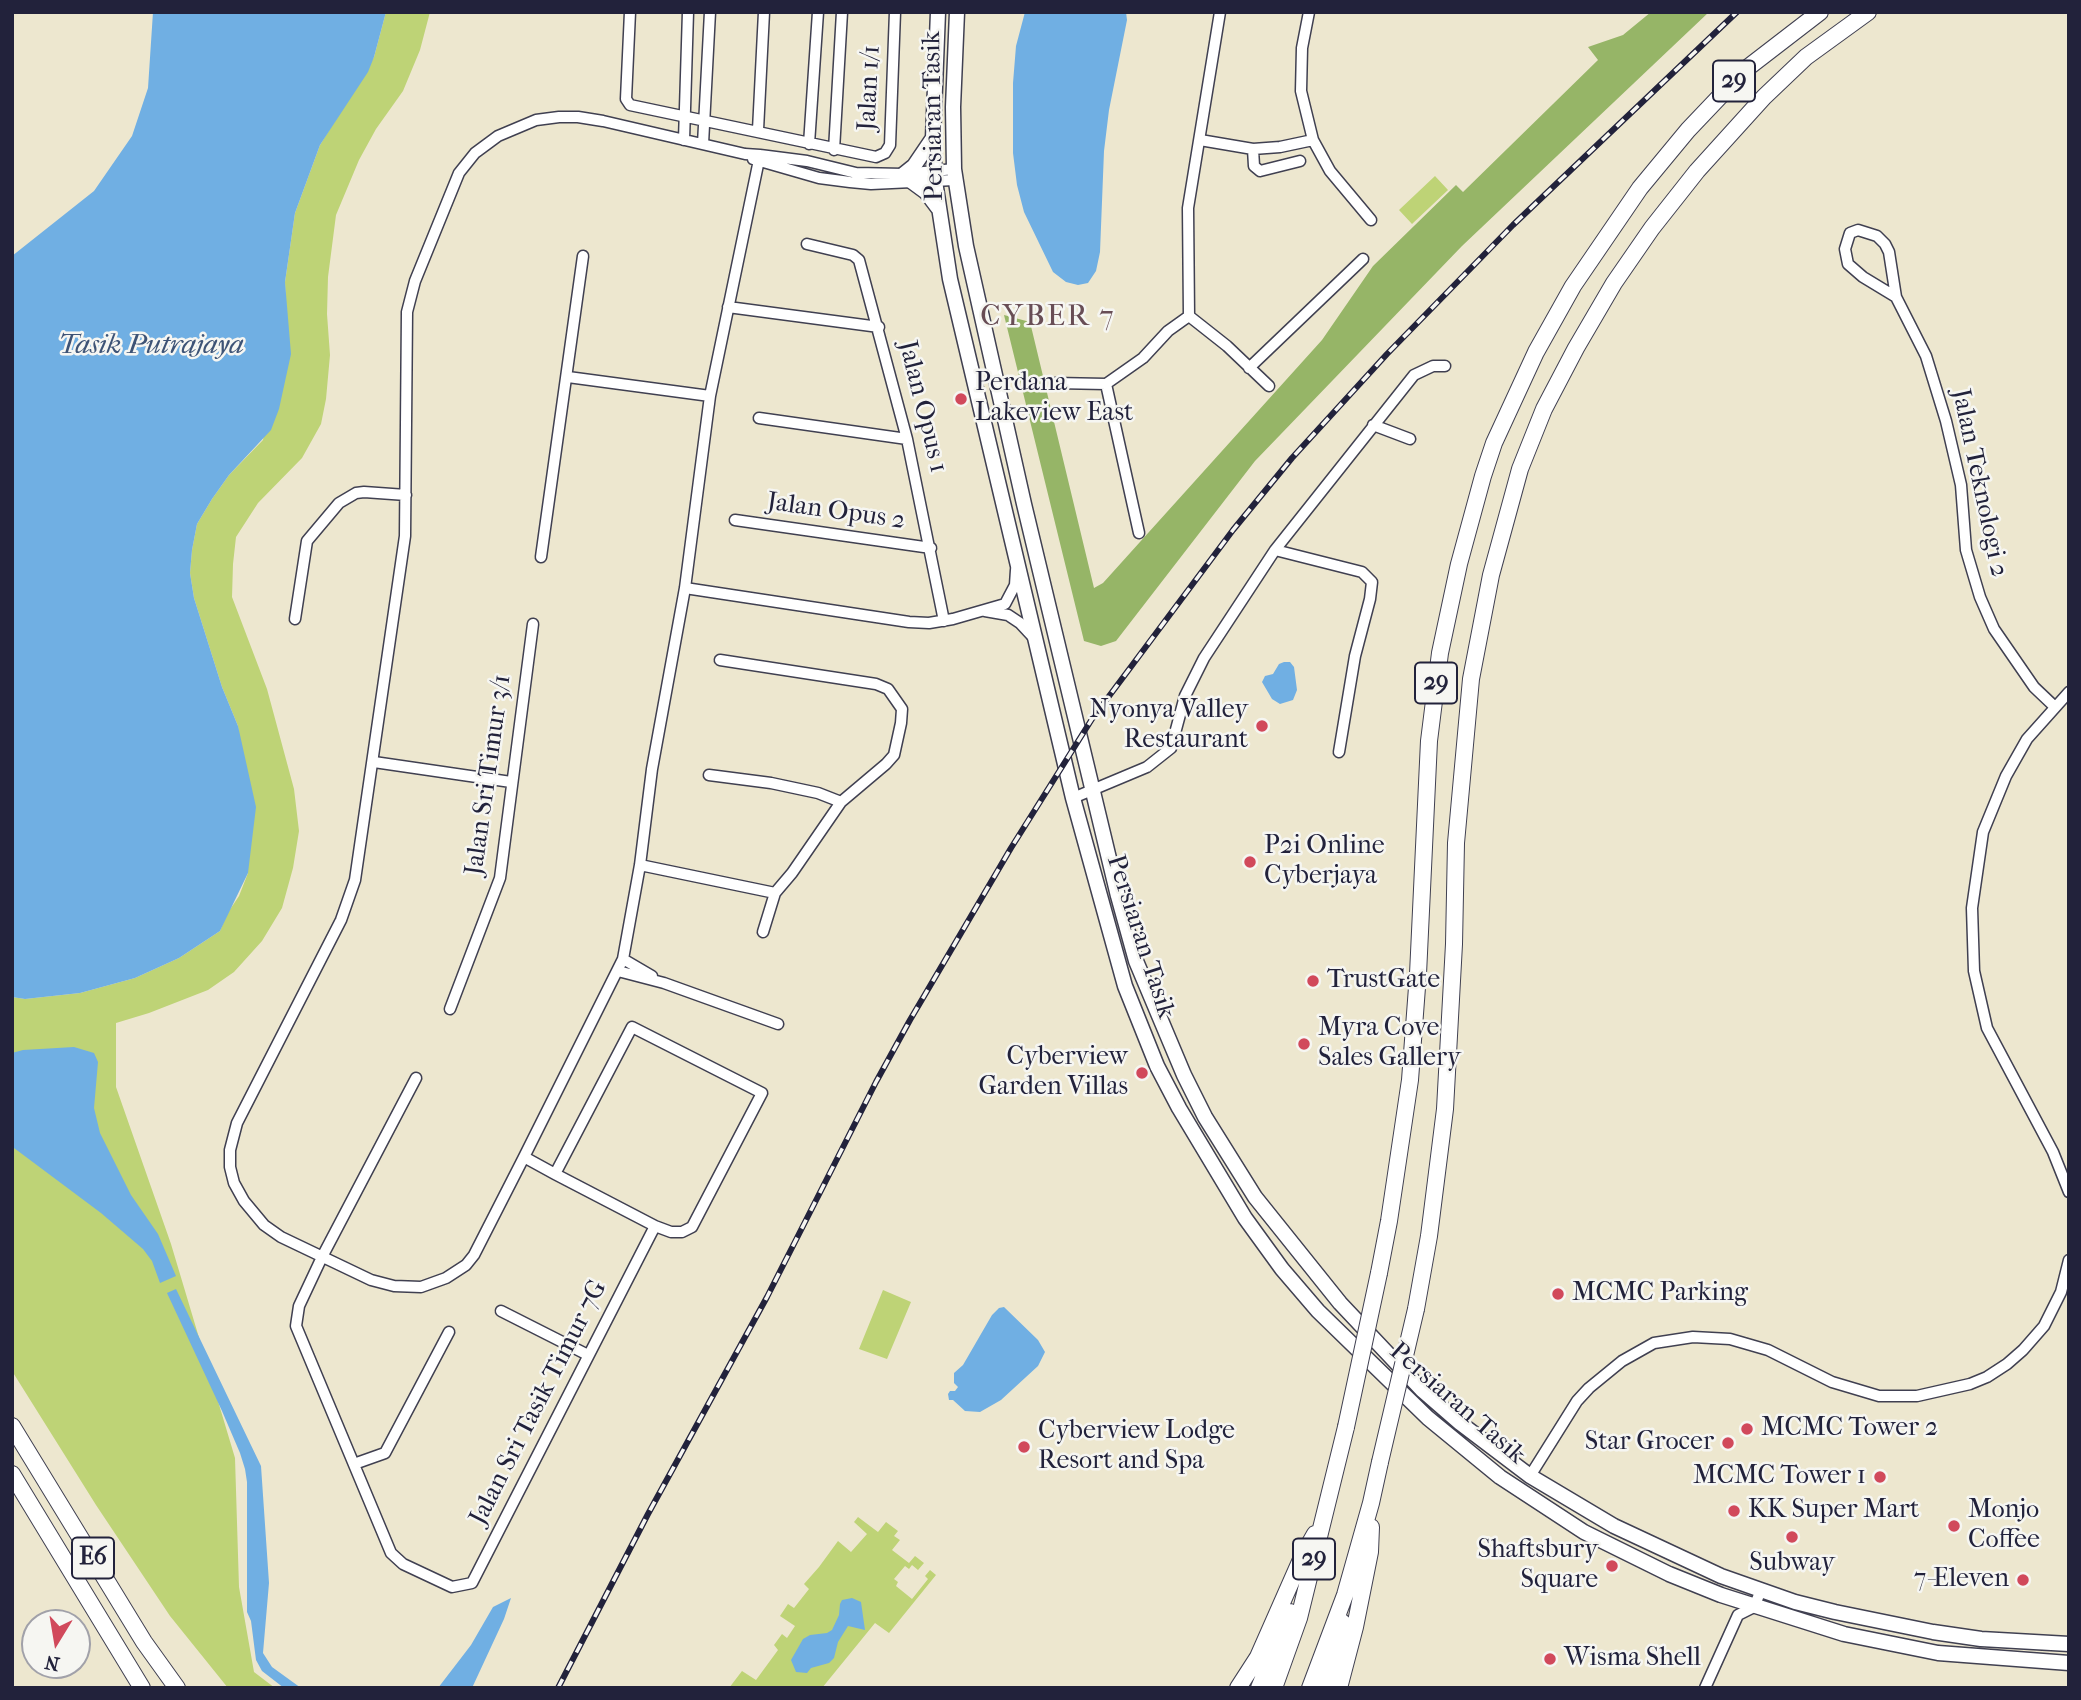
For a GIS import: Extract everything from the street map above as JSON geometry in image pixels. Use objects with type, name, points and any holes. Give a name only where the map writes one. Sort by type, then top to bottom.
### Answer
[{"type":"highway","name":"29","points":[[1274,1688],[1299,1618],[1326,1514],[1389,1221],[1410,1080],[1429,741],[1440,653],[1459,564],[1483,476],[1494,443],[1536,352],[1573,286],[1640,188],[1688,130],[1746,69],[1820,12]]},
{"type":"highway","name":"29","points":[[1310,1688],[1345,1595],[1371,1503],[1416,1309],[1429,1236],[1445,1110],[1454,957],[1456,844],[1471,680],[1490,575],[1520,469],[1544,409],[1576,348],[1614,283],[1652,228],[1697,171],[1764,97],[1806,57],[1868,12]]},
{"type":"highway","name":"E6","points":[[12,1426],[144,1642],[177,1688]]},
{"type":"highway","name":"E6","points":[[12,1474],[142,1688]]},
{"type":"highway","points":[[1339,1688],[1355,1628],[1370,1552],[1371,1503]]},
{"type":"highway","points":[[1238,1688],[1258,1657],[1303,1555],[1326,1514]]},
{"type":"highway","points":[[1259,1688],[1288,1614],[1310,1577]]},
{"type":"highway","points":[[1324,1688],[1342,1630],[1345,1595]]},
{"type":"main road","name":"Persiaran Tasik","points":[[938,12],[933,138],[938,209],[950,279],[1073,798],[1125,986],[1157,1066],[1240,1209],[1282,1269],[1318,1311],[1428,1418],[1500,1477],[1584,1532],[1669,1574],[1733,1600],[1844,1634],[1938,1653],[2069,1663]]},
{"type":"main road","name":"Persiaran Tasik","points":[[957,12],[953,107],[954,174],[966,246],[1093,791],[1136,961],[1184,1075],[1227,1154],[1260,1205],[1310,1266],[1422,1390],[1460,1423],[1530,1476],[1614,1526],[1705,1570],[1835,1612],[1981,1639],[2069,1644]]},
{"type":"main road","points":[[933,138],[908,177],[926,192],[938,209]]},
{"type":"street","points":[[630,12],[626,94],[628,102],[641,109],[758,131],[834,150],[842,12]]},
{"type":"street","points":[[684,140],[688,12]]},
{"type":"street","points":[[703,144],[710,12]]},
{"type":"street","points":[[758,131],[764,12]]},
{"type":"street","points":[[809,144],[818,12]]},
{"type":"street","name":"Jalan 1/1","points":[[834,150],[876,157],[885,153],[890,145],[895,12]]},
{"type":"street","points":[[1189,316],[1188,208],[1220,12]]},
{"type":"street","points":[[1309,12],[1303,48],[1301,92],[1313,140],[1330,171],[1371,220]]},
{"type":"street","points":[[759,158],[710,396],[685,588],[652,769],[640,865],[623,959],[474,1255],[466,1265],[446,1278],[421,1287],[394,1286],[371,1280],[281,1237],[253,1213],[234,1183],[230,1150],[237,1123],[352,895],[404,548],[406,352],[410,297],[459,173],[475,153],[512,128],[536,120],[578,117],[787,164],[819,178],[871,179],[954,174]]},
{"type":"street","points":[[1200,140],[1253,149],[1313,140]]},
{"type":"street","points":[[1253,149],[1254,166],[1260,171],[1300,161]]},
{"type":"street","name":"Jalan Teknologi 2","points":[[1896,297],[1863,277],[1848,264],[1845,249],[1850,233],[1867,231],[1885,244],[1892,262],[1896,297],[1926,356],[1946,421],[1961,485],[1966,550],[1980,597],[1994,629],[2035,687],[2054,706]]},
{"type":"street","name":"Jalan Opus 1","points":[[807,244],[853,255],[859,260],[907,439],[944,621]]},
{"type":"street","points":[[541,557],[583,256]]},
{"type":"street","points":[[1249,368],[1363,259]]},
{"type":"street","points":[[728,307],[879,327]]},
{"type":"street","points":[[1189,316],[1227,346],[1269,386]]},
{"type":"street","points":[[1055,383],[1106,384],[1143,358],[1168,331],[1189,316]]},
{"type":"street","points":[[1073,798],[1147,767],[1171,748],[1185,696],[1204,658],[1275,550],[1414,375],[1433,366],[1446,366]]},
{"type":"street","points":[[568,377],[710,396]]},
{"type":"street","points":[[1106,384],[1139,533]]},
{"type":"street","points":[[759,418],[907,439]]},
{"type":"street","points":[[1373,425],[1410,439]]},
{"type":"street","points":[[295,619],[307,541],[318,526],[340,503],[356,494],[406,495]]},
{"type":"street","name":"Jalan Opus 2","points":[[735,520],[931,548]]},
{"type":"street","points":[[1275,550],[1362,572],[1372,582],[1355,656],[1339,752]]},
{"type":"street","points":[[685,588],[909,622],[944,621],[1005,604],[1015,585],[1017,561]]},
{"type":"street","points":[[981,611],[1008,615],[1020,622],[1038,643]]},
{"type":"street","name":"Jalan Sri Timur 3/1","points":[[450,1009],[496,892],[502,864],[533,624]]},
{"type":"street","points":[[720,660],[876,684],[888,690],[902,709],[894,755],[841,802],[775,893],[763,932]]},
{"type":"street","points":[[2069,692],[2027,739],[2006,776],[1983,832],[1972,908],[1974,971],[1987,1028],[2053,1152],[2069,1192]]},
{"type":"street","points":[[374,762],[511,782]]},
{"type":"street","points":[[709,775],[771,783],[818,793],[841,802]]},
{"type":"street","points":[[640,865],[775,893]]},
{"type":"street","points":[[623,959],[664,983]]},
{"type":"street","points":[[618,971],[664,983],[778,1024]]},
{"type":"street","points":[[524,1157],[555,1174],[656,1226],[682,1233],[692,1227],[762,1093],[635,1027],[630,1029],[555,1174]]},
{"type":"street","points":[[416,1078],[299,1306],[296,1326],[354,1464],[385,1452],[449,1332]]},
{"type":"street","name":"Jalan Sri Tasik Timur 7G","points":[[354,1464],[391,1553],[403,1564],[452,1587],[472,1583],[656,1226]]},
{"type":"street","points":[[1530,1476],[1583,1394],[1622,1361],[1654,1343],[1693,1337],[1730,1339],[1768,1350],[1832,1382],[1879,1396],[1917,1396],[1970,1384],[1987,1377],[2024,1350],[2043,1325],[2061,1292],[2069,1260]]},
{"type":"street","points":[[501,1311],[588,1355]]},
{"type":"street","points":[[1738,1615],[1733,1600],[1740,1583]]},
{"type":"street","points":[[1705,1688],[1738,1615],[1754,1607],[1761,1590]]},
{"type":"green space","points":[[386,12],[430,12],[420,50],[403,91],[376,129],[359,160],[336,215],[328,277],[330,355],[321,424],[302,458],[258,503],[236,537],[233,564],[232,597],[267,689],[294,789],[299,831],[293,868],[282,908],[262,941],[234,972],[208,990],[116,1023],[116,1087],[171,1244],[235,1458],[239,1587],[254,1672],[275,1688],[228,1688],[170,1616],[12,1371],[12,997],[25,999],[80,993],[135,978],[179,958],[220,931],[248,873],[238,726],[222,687],[194,598],[190,573],[192,550],[197,524],[212,499],[229,475],[263,440],[286,309],[285,282],[295,213],[320,145],[374,57]]},
{"type":"green space","points":[[1651,12],[1709,12],[1462,246],[1255,461],[1116,641],[1101,646],[1084,641],[1004,315],[1030,322],[1094,588],[1103,583],[1322,340],[1373,266],[1456,185],[1463,192],[1598,60],[1588,47],[1623,35]]},
{"type":"green space","points":[[1435,176],[1448,190],[1412,224],[1399,210]]},
{"type":"green space","points":[[883,1290],[911,1302],[887,1359],[859,1349]]},
{"type":"green space","points":[[858,1517],[878,1532],[886,1522],[898,1531],[894,1536],[900,1540],[892,1550],[909,1563],[915,1556],[924,1563],[918,1570],[912,1565],[909,1569],[905,1566],[894,1579],[898,1582],[896,1586],[912,1599],[928,1579],[925,1576],[930,1570],[936,1575],[889,1633],[875,1623],[822,1688],[729,1688],[742,1671],[756,1680],[778,1650],[774,1645],[782,1634],[787,1638],[795,1626],[780,1616],[788,1604],[794,1608],[809,1589],[804,1584],[838,1541],[851,1552],[867,1534],[854,1522]]},
{"type":"water","name":"Tasik Putrajaya","points":[[153,12],[386,12],[368,72],[320,145],[295,213],[285,282],[291,354],[279,409],[271,430],[229,475],[212,499],[197,524],[192,550],[190,573],[194,598],[222,687],[238,726],[256,807],[248,873],[220,931],[179,958],[135,978],[80,993],[25,999],[12,997],[12,256],[94,191],[132,136],[148,88]]},
{"type":"water","points":[[1025,12],[1126,12],[1127,20],[1109,110],[1104,151],[1100,252],[1096,271],[1088,283],[1078,285],[1066,282],[1053,272],[1024,212],[1017,185],[1013,153],[1013,83],[1016,46]]},
{"type":"water","points":[[1290,662],[1294,667],[1297,690],[1293,700],[1280,704],[1272,699],[1262,682],[1265,676],[1273,674],[1279,664]]},
{"type":"water","points":[[74,1047],[94,1053],[98,1062],[94,1108],[100,1133],[131,1195],[158,1234],[176,1276],[160,1283],[152,1261],[143,1249],[101,1213],[14,1148],[12,1053]]},
{"type":"water","points":[[176,1289],[261,1466],[269,1583],[263,1653],[272,1667],[301,1688],[284,1688],[262,1671],[256,1660],[251,1621],[247,1612],[245,1469],[222,1411],[167,1293]]},
{"type":"water","points":[[1004,1307],[1038,1340],[1045,1352],[1038,1366],[1001,1400],[980,1412],[965,1411],[953,1400],[949,1400],[950,1391],[955,1391],[958,1387],[954,1383],[954,1373],[963,1365],[992,1315]]},
{"type":"water","points":[[511,1598],[472,1688],[438,1688],[471,1645],[493,1607]]},
{"type":"water","points":[[852,1598],[861,1602],[865,1630],[848,1626],[838,1642],[834,1658],[829,1663],[811,1668],[807,1673],[796,1672],[791,1660],[803,1639],[832,1630],[842,1600]]},
{"type":"railway","points":[[558,1688],[648,1514],[767,1297],[910,1020],[1011,848],[1092,719],[1233,530],[1292,458],[1387,354],[1513,225],[1737,12]]},
{"type":"place","name":"Perdana Lakeview East","points":[[961,399]]},
{"type":"place","name":"Nyonya Valley Restaurant","points":[[1262,726]]},
{"type":"place","name":"P2i Online Cyberjaya","points":[[1250,862]]},
{"type":"place","name":"TrustGate","points":[[1313,981]]},
{"type":"place","name":"Myra Cove Sales Gallery","points":[[1304,1044]]},
{"type":"place","name":"Cyberview Garden Villas","points":[[1142,1073]]},
{"type":"place","name":"MCMC Parking","points":[[1558,1294]]},
{"type":"place","name":"MCMC Tower 2","points":[[1747,1429]]},
{"type":"place","name":"Star Grocer","points":[[1728,1443]]},
{"type":"place","name":"Cyberview Lodge Resort and Spa","points":[[1024,1447]]},
{"type":"place","name":"MCMC Tower 1","points":[[1880,1477]]},
{"type":"place","name":"KK Super Mart","points":[[1734,1511]]},
{"type":"place","name":"Monjo Coffee","points":[[1954,1526]]},
{"type":"place","name":"Subway","points":[[1792,1537]]},
{"type":"place","name":"Shaftsbury Square","points":[[1612,1566]]},
{"type":"place","name":"7-Eleven","points":[[2023,1580]]},
{"type":"place","name":"Wisma Shell","points":[[1550,1659]]},
{"type":"district","name":"CYBER 7","points":[[1048,318]]}]
